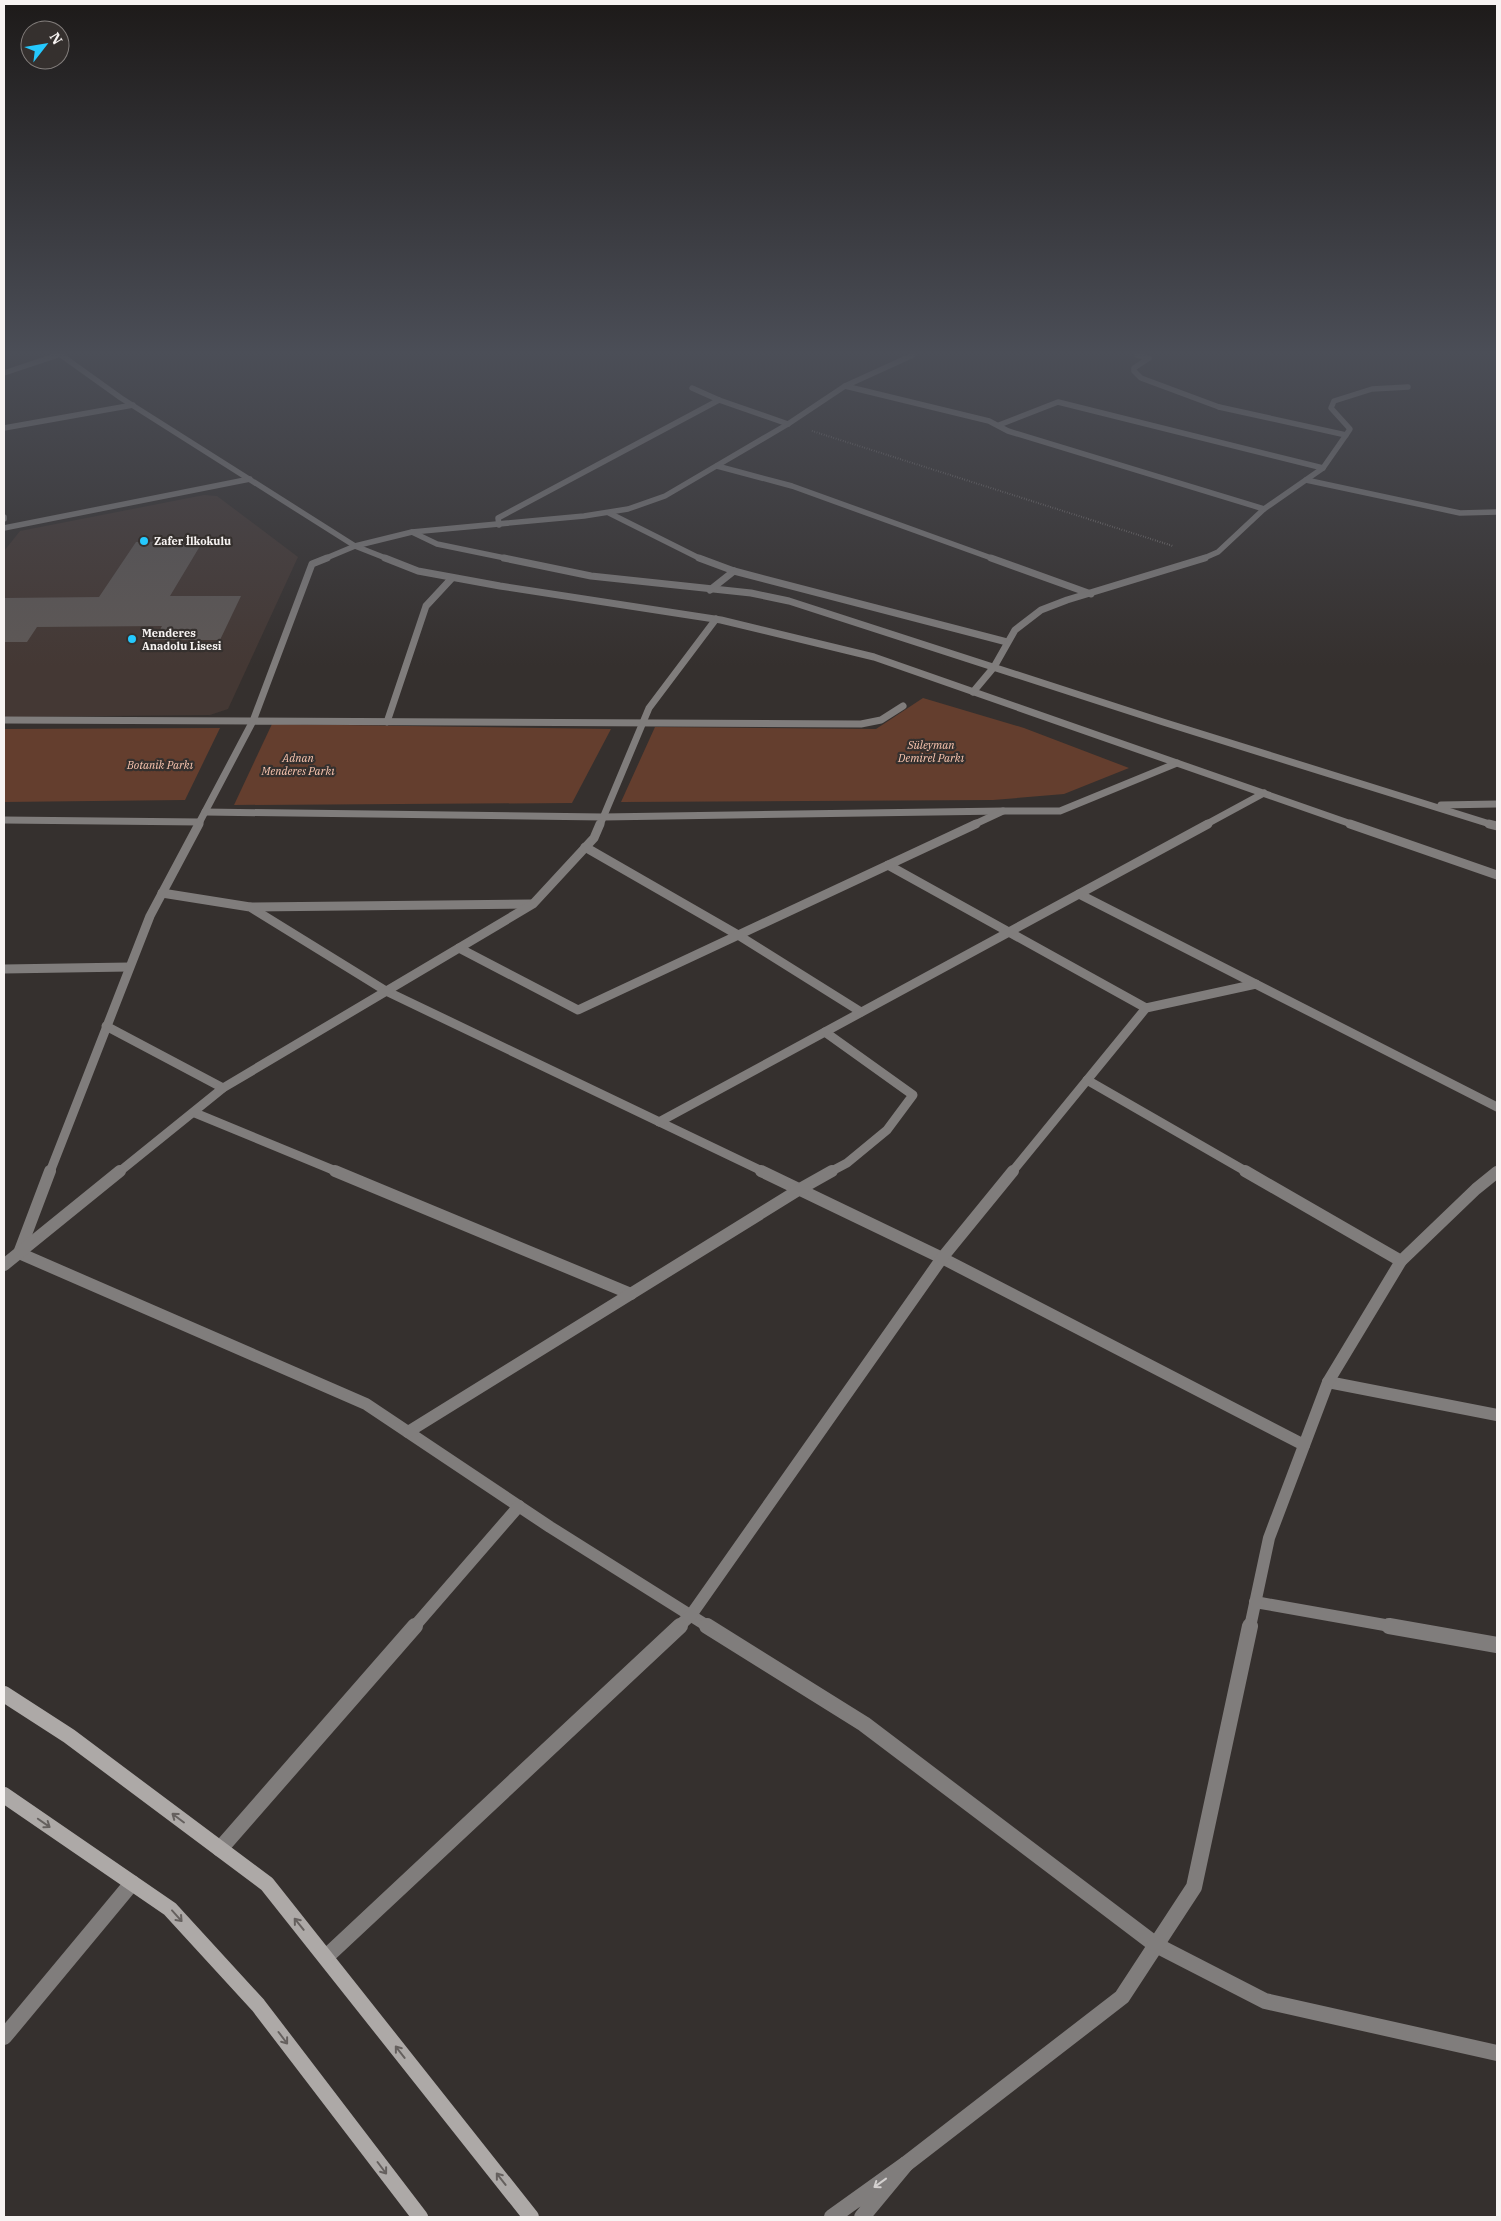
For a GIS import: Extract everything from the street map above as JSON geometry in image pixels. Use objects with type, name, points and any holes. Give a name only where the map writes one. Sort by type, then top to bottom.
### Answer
[{"type":"street","points":[[218,459],[355,546],[418,571],[452,578],[716,619],[874,657],[1497,875]]},
{"type":"street","points":[[499,525],[498,518],[609,459]]},
{"type":"street","points":[[19,1252],[129,967],[162,893],[253,721],[312,564],[355,546],[412,532],[609,513],[665,496],[729,459]]},
{"type":"street","points":[[1100,459],[1264,508]]},
{"type":"street","points":[[1285,459],[1323,468]]},
{"type":"street","points":[[972,692],[994,667],[1007,642],[1021,623],[1036,613],[1054,604],[1208,557],[1226,546],[1264,508],[1323,468],[1330,459]]},
{"type":"street","points":[[717,466],[801,489],[1091,594]]},
{"type":"street","points":[[4,528],[250,479]]},
{"type":"street","points":[[1306,480],[1460,512],[1480,514],[1497,512]]},
{"type":"street","points":[[609,513],[702,559],[734,571],[1007,642]]},
{"type":"street","points":[[412,532],[428,541],[442,545],[591,576],[751,593],[789,601],[1163,722],[1497,826]]},
{"type":"street","points":[[710,590],[734,571]]},
{"type":"street","points":[[387,722],[426,606],[452,578]]},
{"type":"street","points":[[4,1265],[195,1113],[223,1088],[533,904],[594,838],[648,708],[716,619]]},
{"type":"street","points":[[4,720],[861,724],[881,720],[902,706]]},
{"type":"street","points":[[205,812],[603,817],[1060,811],[1177,763]]},
{"type":"street","points":[[659,1122],[1264,793]]},
{"type":"street","points":[[1432,805],[1497,804]]},
{"type":"street","points":[[459,948],[578,1010],[1003,811]]},
{"type":"street","points":[[4,820],[200,822]]},
{"type":"street","points":[[585,847],[738,935],[861,1012]]},
{"type":"street","points":[[888,865],[1146,1008]]},
{"type":"street","points":[[162,893],[250,907],[533,904]]},
{"type":"street","points":[[1079,894],[1497,1107]]},
{"type":"street","points":[[250,907],[386,991],[942,1258],[1304,1445]]},
{"type":"street","points":[[4,969],[129,967]]},
{"type":"street","points":[[326,1957],[691,1615],[942,1258],[1146,1008],[1256,984]]},
{"type":"street","points":[[106,1026],[223,1088]]},
{"type":"street","points":[[408,1432],[800,1189],[847,1163],[887,1130],[913,1095],[825,1032]]},
{"type":"street","points":[[1087,1080],[1401,1261]]},
{"type":"street","points":[[195,1113],[630,1294]]},
{"type":"street","points":[[832,2217],[906,2164],[1122,1997],[1194,1887],[1269,1538],[1328,1382],[1401,1261],[1476,1189],[1497,1172]]},
{"type":"street","points":[[19,1252],[366,1404],[519,1506],[864,1724],[1156,1945],[1265,2001],[1497,2053]]},
{"type":"street","points":[[1328,1382],[1497,1415]]},
{"type":"street","points":[[220,1849],[519,1506]]},
{"type":"street","points":[[1255,1602],[1497,1645]]},
{"type":"street","points":[[4,1694],[69,1736],[267,1884],[531,2217]]},
{"type":"street","points":[[4,1795],[170,1909],[258,2004],[420,2217]]},
{"type":"street","points":[[4,2037],[132,1883]]},
{"type":"street","points":[[862,2217],[906,2164]]},
{"type":"path","points":[[897,459],[1208,557]]},
{"type":"shaded area","name":"Menderes Anadolu Lisesi","points":[[204,495],[217,496],[298,557],[228,709],[210,715],[4,717],[4,551],[20,531]]},
{"type":"green space","name":"Süleyman Demirel Parkı","points":[[923,698],[1024,728],[1129,768],[1064,794],[993,800],[621,802],[655,727],[876,729]]},
{"type":"green space","name":"Adnan Menderes Parkı","points":[[272,724],[611,729],[572,803],[234,805]]},
{"type":"green space","name":"Botanik Parkı","points":[[220,728],[185,800],[4,802],[4,729]]},
{"type":"building","points":[[203,541],[170,596],[241,596],[220,640],[154,640],[162,626],[37,627],[27,642],[4,642],[4,598],[99,597],[136,542]]},
{"type":"place","name":"Zafer İlkokulu","points":[[144,541]]},
{"type":"place","name":"Menderes Anadolu Lisesi","points":[[132,639]]}]
